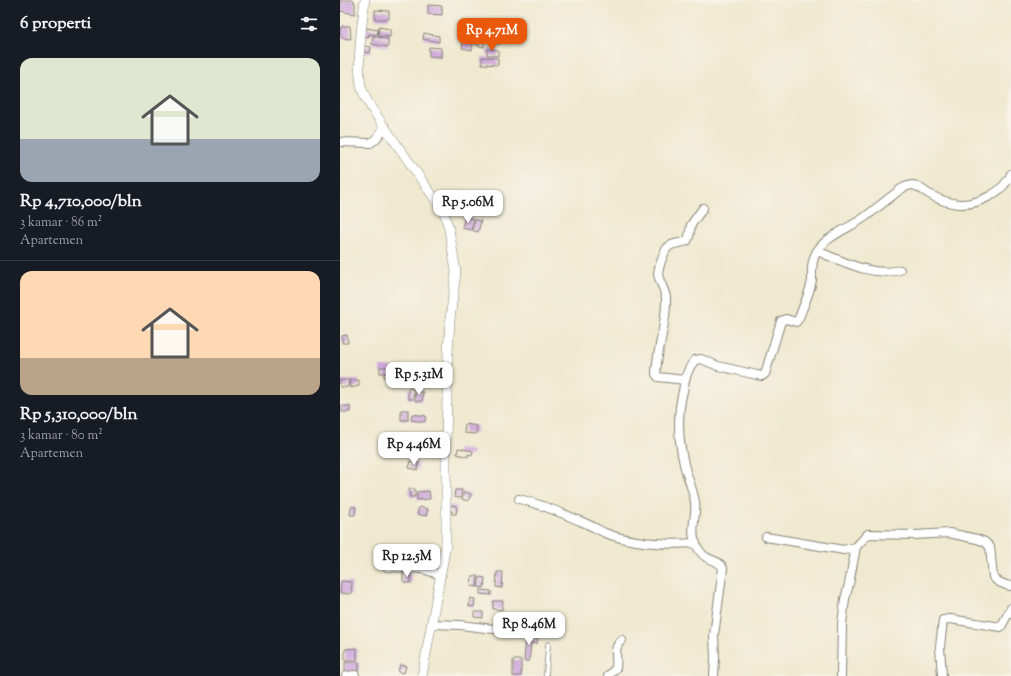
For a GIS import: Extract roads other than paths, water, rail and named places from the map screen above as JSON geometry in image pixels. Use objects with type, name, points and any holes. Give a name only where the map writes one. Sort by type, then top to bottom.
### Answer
[{"type":"street","points":[[365,0],[361,32],[360,74],[363,92],[372,109],[444,212],[449,229],[456,268],[450,320],[446,442],[446,545],[422,676]]},
{"type":"street","points":[[340,142],[370,143],[375,140],[378,134],[385,127]]},
{"type":"street","points":[[714,676],[714,635],[723,568],[720,563],[704,556],[696,543],[694,533],[695,503],[684,466],[680,445],[679,411],[688,369],[694,361],[699,359],[718,366],[762,376],[765,374],[781,322],[786,319],[796,322],[799,318],[810,289],[812,280],[812,265],[815,254],[824,243],[864,217],[907,186],[915,186],[945,201],[960,205],[979,202],[992,195],[1007,182],[1011,174]]},
{"type":"street","points":[[685,380],[658,377],[656,374],[665,313],[665,291],[658,272],[664,252],[668,247],[674,244],[687,241],[691,225],[703,208]]},
{"type":"street","points":[[817,251],[867,270],[893,272],[900,270]]},
{"type":"street","points":[[519,498],[538,503],[604,532],[630,540],[643,543],[665,544],[696,543]]},
{"type":"street","points":[[841,676],[842,624],[845,599],[850,584],[856,547],[868,534],[915,535],[949,533],[977,539],[985,542],[990,547],[993,577],[996,581],[1011,586]]},
{"type":"street","points":[[766,537],[844,550],[856,547]]},
{"type":"street","points":[[387,567],[423,569],[441,575]]},
{"type":"street","points":[[942,676],[940,648],[943,620],[950,619],[1001,627],[1011,608]]},
{"type":"street","points":[[432,624],[460,625],[494,629]]},
{"type":"street","points":[[608,676],[616,668],[615,649],[618,643],[622,640]]},
{"type":"street","points":[[346,676],[355,675]]},
{"type":"lane","points":[[546,676],[548,644]]}]
